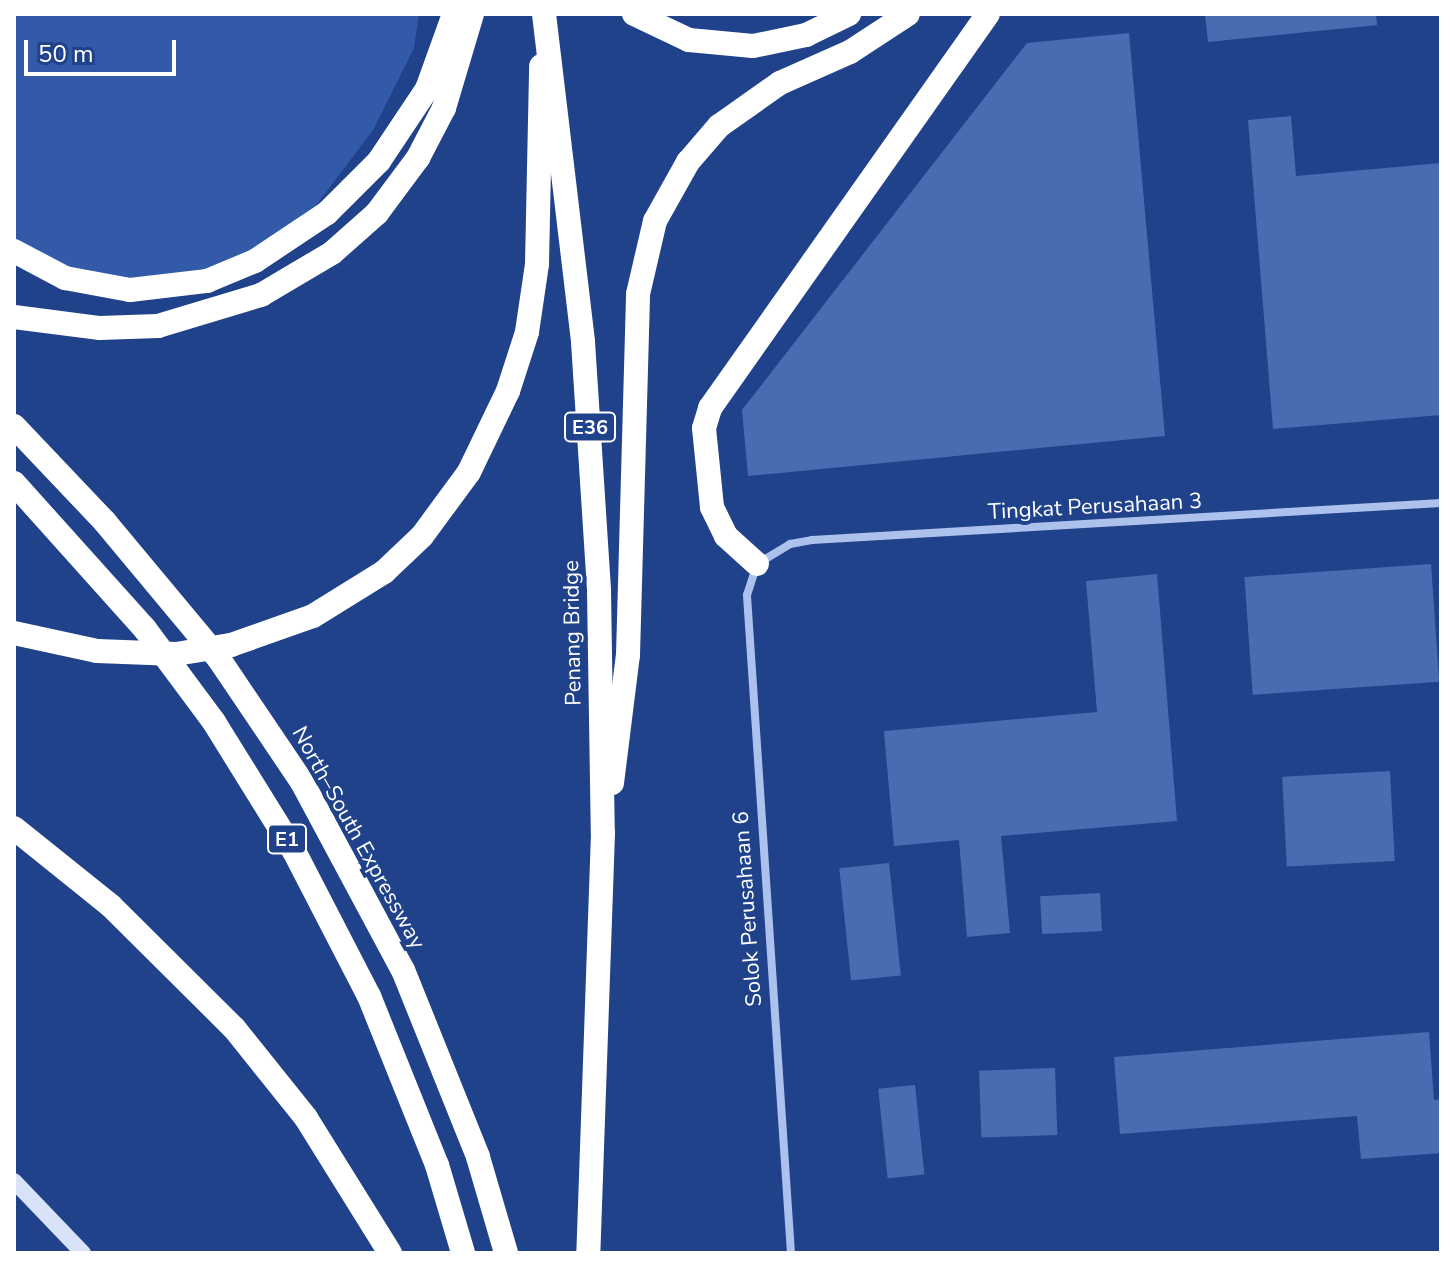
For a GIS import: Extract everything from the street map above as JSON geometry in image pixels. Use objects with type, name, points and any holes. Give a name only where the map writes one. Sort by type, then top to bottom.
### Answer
[{"type":"highway","points":[[14,251],[65,278],[130,290],[207,281],[255,261],[327,213],[379,161],[427,89],[454,14]]},
{"type":"highway","points":[[14,317],[100,328],[158,326],[261,295],[332,253],[377,213],[418,158],[444,108],[472,14]]},
{"type":"highway","points":[[634,14],[689,40],[753,46],[786,41],[849,14]]},
{"type":"highway","points":[[603,833],[620,744],[628,655],[638,294],[655,221],[688,162],[728,118],[780,83],[850,52],[908,14]]},
{"type":"highway","points":[[757,564],[726,536],[712,507],[704,428],[710,408],[988,14]]},
{"type":"highway","points":[[14,633],[97,651],[176,654],[231,645],[313,616],[384,572],[422,536],[469,472],[508,391],[527,332],[537,264],[538,108],[545,19]]},
{"type":"highway","name":"Penang Bridge","points":[[545,19],[590,415],[603,833],[588,1253]]},
{"type":"highway","name":"North–South Expressway","points":[[14,426],[105,522],[219,659],[302,782],[403,970],[478,1157],[506,1253]]},
{"type":"highway","name":"E1","points":[[14,483],[145,629],[223,735],[287,838],[369,996],[424,1130],[463,1253]]},
{"type":"highway","points":[[14,828],[111,906],[234,1028],[306,1118],[390,1253]]},
{"type":"street","name":"Tingkat Perusahaan 3","points":[[757,564],[790,544],[812,540],[1441,503]]},
{"type":"street","name":"Solok Perusahaan 6","points":[[757,564],[747,595],[791,1253]]},
{"type":"street","points":[[14,1181],[83,1253]]},
{"type":"shaded area","points":[[14,14],[419,14],[414,48],[373,130],[314,208],[228,268],[124,283],[72,272],[14,240]]},
{"type":"building","points":[[1205,14],[1376,14],[1377,25],[1208,42]]},
{"type":"building","points":[[1129,33],[1165,436],[748,476],[742,410],[1027,43]]},
{"type":"building","points":[[1291,116],[1296,176],[1441,163],[1441,415],[1273,429],[1248,120]]},
{"type":"building","points":[[1431,564],[1439,682],[1253,695],[1244,577]]},
{"type":"building","points":[[1157,574],[1177,821],[1001,836],[1010,933],[967,937],[959,840],[894,846],[884,731],[1097,712],[1086,581]]},
{"type":"building","points":[[1390,771],[1395,861],[1287,867],[1282,777]]},
{"type":"building","points":[[889,863],[901,975],[851,981],[839,868]]},
{"type":"building","points":[[1100,893],[1102,931],[1042,934],[1040,896]]},
{"type":"building","points":[[1429,1032],[1434,1100],[1441,1099],[1441,1153],[1361,1159],[1357,1116],[1120,1134],[1114,1057]]},
{"type":"building","points":[[1055,1068],[1057,1135],[981,1138],[979,1071]]},
{"type":"building","points":[[915,1085],[924,1175],[888,1178],[878,1089]]}]
